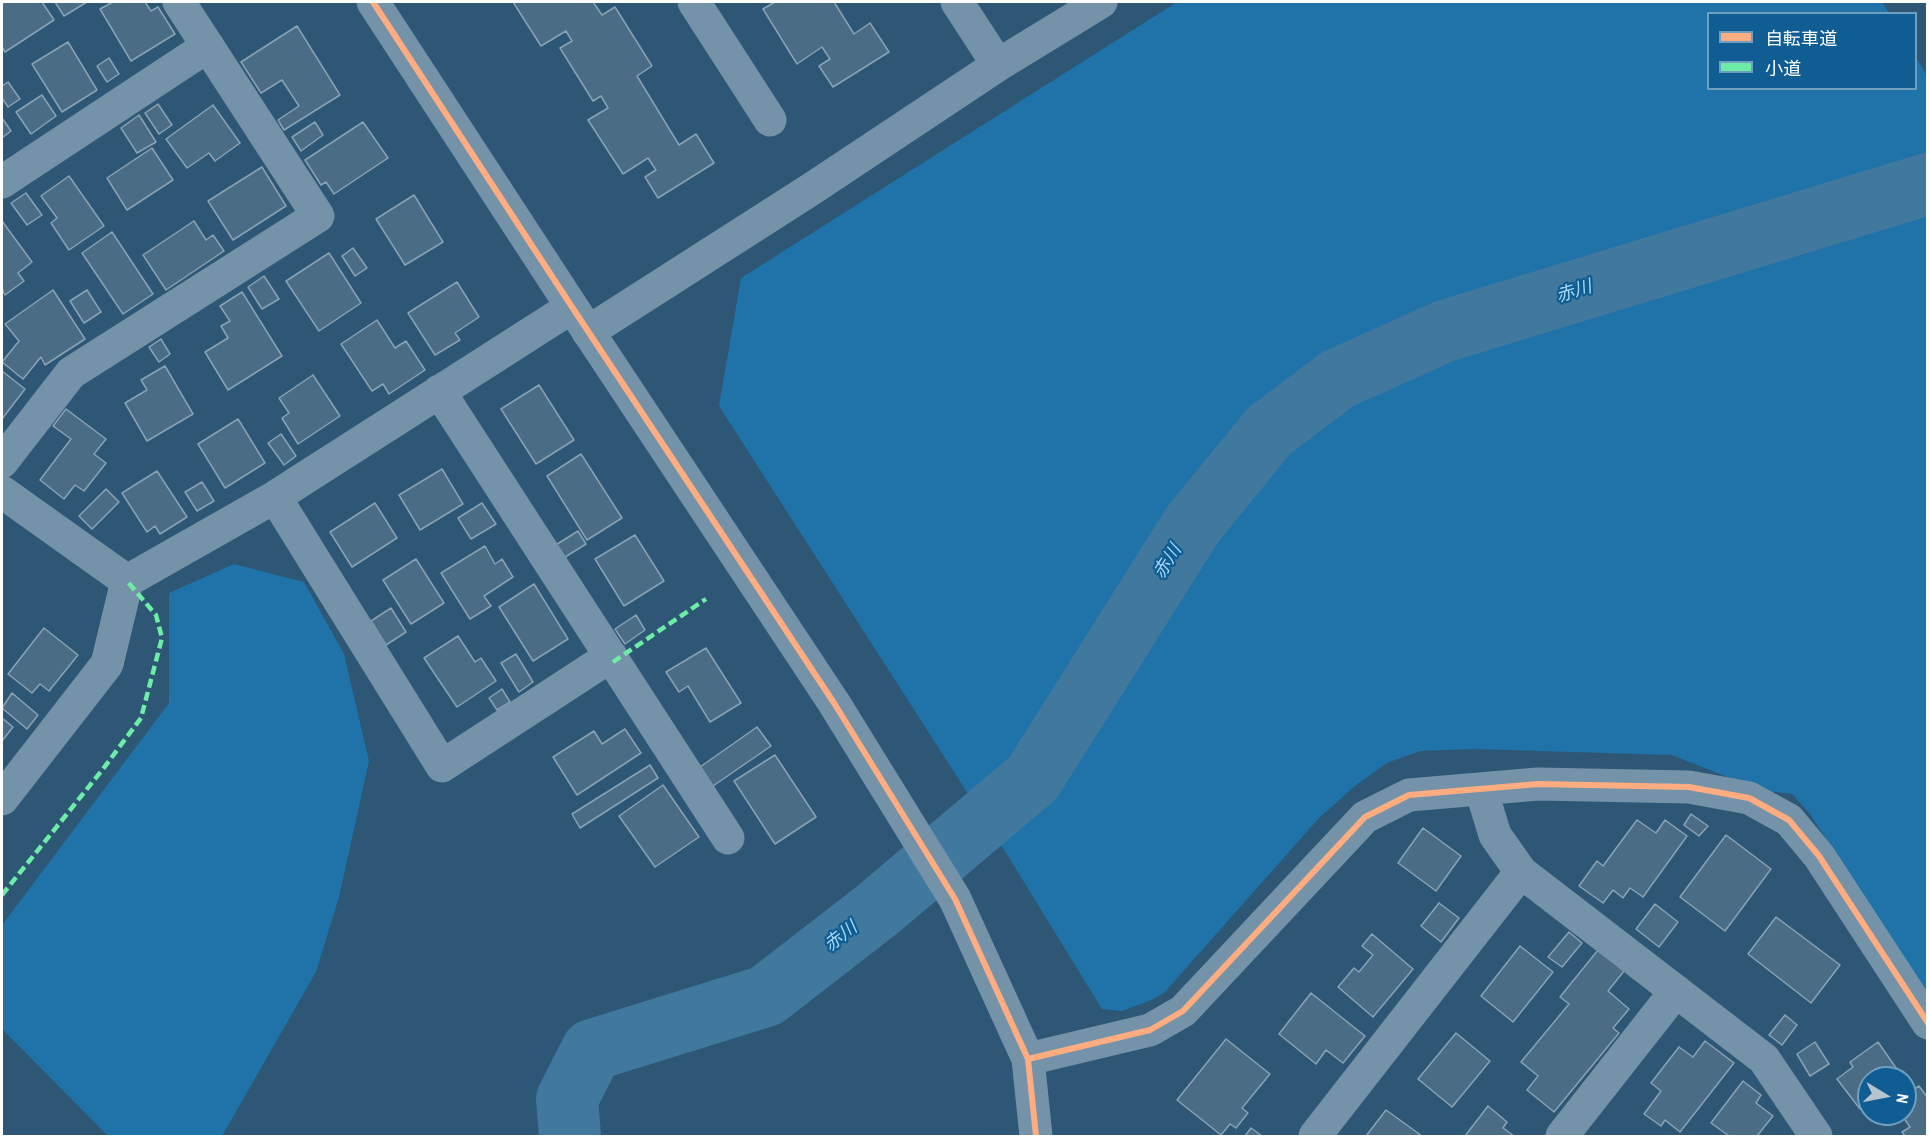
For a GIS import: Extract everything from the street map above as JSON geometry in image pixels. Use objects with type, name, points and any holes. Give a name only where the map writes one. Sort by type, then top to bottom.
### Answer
[{"type":"street","points":[[2,462],[71,373],[318,216],[179,2]]},
{"type":"street","points":[[373,2],[834,703],[956,899],[1028,1059],[1036,1137]]},
{"type":"street","points":[[694,2],[770,120]]},
{"type":"street","points":[[957,2],[998,65]]},
{"type":"street","points":[[2,799],[107,664],[127,581],[274,497],[439,392],[580,320],[813,188],[998,65],[1101,2]]},
{"type":"street","points":[[2,182],[208,46]]},
{"type":"street","points":[[439,392],[728,838]]},
{"type":"street","points":[[2,492],[127,581]]},
{"type":"street","points":[[274,497],[442,766],[611,656]]},
{"type":"street","points":[[1028,1059],[1150,1030],[1183,1011],[1365,817],[1409,795],[1538,784],[1689,787],[1749,798],[1789,820],[1819,856],[1928,1023]]},
{"type":"street","points":[[1481,789],[1495,835],[1521,872],[1764,1059],[1815,1136]]},
{"type":"street","points":[[1315,1137],[1521,872]]},
{"type":"street","points":[[1562,1137],[1676,991]]},
{"type":"shaded area","points":[[1177,2],[1882,2],[1888,12],[1707,12],[1707,90],[1917,90],[1917,59],[1927,76],[1927,993],[1810,814],[1792,794],[1760,790],[1672,755],[1473,749],[1420,751],[1387,763],[1356,785],[1319,818],[1164,993],[1122,1011],[1102,1009],[1008,856],[719,406],[741,278]]},
{"type":"shaded area","points":[[234,564],[304,582],[344,654],[369,761],[339,897],[316,972],[222,1136],[108,1136],[2,1029],[2,925],[169,703],[169,593]]},
{"type":"building","points":[[5,2],[42,2],[54,20],[5,52],[2,47],[2,4]]},
{"type":"building","points":[[55,2],[87,2],[64,16]]},
{"type":"building","points":[[113,2],[145,2],[151,11],[158,7],[175,34],[131,61],[100,9]]},
{"type":"building","points":[[513,2],[593,2],[602,15],[615,7],[652,66],[637,76],[679,145],[696,134],[714,163],[658,198],[645,177],[656,170],[648,158],[623,174],[588,120],[608,108],[601,96],[593,101],[560,48],[572,41],[566,31],[541,46]]},
{"type":"building","points":[[775,2],[834,2],[854,34],[870,23],[889,52],[833,87],[819,66],[830,59],[822,47],[797,64],[763,9]]},
{"type":"building","points":[[297,26],[340,95],[284,130],[278,120],[299,106],[282,80],[261,93],[241,62]]},
{"type":"building","points":[[68,42],[97,90],[62,112],[32,64]]},
{"type":"building","points":[[109,58],[119,74],[107,82],[97,66]]},
{"type":"building","points":[[8,82],[20,99],[8,107],[2,98],[2,86]]},
{"type":"building","points":[[42,95],[56,116],[31,134],[16,112]]},
{"type":"building","points":[[158,104],[172,125],[159,134],[145,113]]},
{"type":"building","points":[[213,105],[240,143],[215,161],[209,153],[187,168],[166,139]]},
{"type":"building","points":[[139,115],[156,142],[137,153],[121,128]]},
{"type":"building","points":[[2,118],[11,131],[2,138]]},
{"type":"building","points":[[315,122],[323,135],[301,151],[292,137]]},
{"type":"building","points":[[363,122],[388,158],[334,194],[326,182],[321,185],[305,160]]},
{"type":"building","points":[[152,148],[173,180],[127,210],[107,178]]},
{"type":"building","points":[[262,167],[286,206],[233,240],[208,201]]},
{"type":"building","points":[[69,176],[104,226],[69,250],[51,223],[57,218],[41,196]]},
{"type":"building","points":[[26,193],[42,215],[27,225],[11,203]]},
{"type":"building","points":[[414,195],[443,242],[405,265],[376,219]]},
{"type":"building","points":[[2,221],[32,262],[18,273],[24,281],[5,295],[2,289]]},
{"type":"building","points":[[194,221],[206,240],[213,235],[224,251],[166,290],[143,255]]},
{"type":"building","points":[[112,232],[153,294],[123,314],[82,253]]},
{"type":"building","points":[[353,248],[367,268],[355,276],[342,256]]},
{"type":"building","points":[[329,253],[361,303],[319,331],[286,281]]},
{"type":"building","points":[[264,276],[279,299],[262,309],[248,287]]},
{"type":"building","points":[[457,282],[479,317],[455,333],[460,340],[435,355],[408,313]]},
{"type":"building","points":[[53,290],[85,339],[45,365],[41,357],[23,379],[2,362],[19,341],[5,324]]},
{"type":"building","points":[[87,290],[101,312],[84,323],[70,301]]},
{"type":"building","points":[[242,292],[282,356],[228,390],[205,352],[228,338],[221,326],[230,321],[220,306]]},
{"type":"building","points":[[377,320],[395,348],[406,341],[425,370],[389,394],[383,384],[372,391],[341,344]]},
{"type":"building","points":[[161,339],[170,354],[159,362],[149,347]]},
{"type":"building","points":[[165,366],[193,414],[147,441],[125,403],[147,390],[141,380]]},
{"type":"building","points":[[2,371],[25,389],[2,419]]},
{"type":"building","points":[[313,375],[340,416],[298,444],[282,418],[289,413],[279,398]]},
{"type":"building","points":[[539,385],[574,440],[536,464],[501,409]]},
{"type":"building","points":[[66,409],[106,439],[94,454],[106,463],[84,491],[75,485],[64,499],[40,480],[71,439],[53,426]]},
{"type":"building","points":[[238,419],[265,463],[225,488],[198,444]]},
{"type":"building","points":[[281,434],[296,456],[284,465],[268,443]]},
{"type":"building","points":[[581,454],[622,518],[587,540],[547,476]]},
{"type":"building","points":[[442,469],[463,504],[420,530],[399,495]]},
{"type":"building","points":[[157,471],[187,517],[160,534],[155,526],[147,532],[122,493]]},
{"type":"building","points":[[202,482],[214,501],[197,511],[185,492]]},
{"type":"building","points":[[106,489],[119,502],[92,529],[79,516]]},
{"type":"building","points":[[375,503],[397,538],[352,567],[330,532]]},
{"type":"building","points":[[482,503],[496,524],[471,539],[458,518]]},
{"type":"building","points":[[578,531],[586,544],[562,559],[554,546]]},
{"type":"building","points":[[635,535],[664,581],[624,606],[595,559]]},
{"type":"building","points":[[485,546],[495,564],[502,559],[513,577],[484,596],[491,606],[470,619],[441,573]]},
{"type":"building","points":[[416,559],[444,603],[411,624],[383,580]]},
{"type":"building","points":[[534,584],[568,639],[533,661],[499,607]]},
{"type":"building","points":[[391,608],[406,632],[386,645],[371,621]]},
{"type":"building","points":[[636,615],[645,630],[625,644],[615,629]]},
{"type":"building","points":[[44,628],[78,655],[49,691],[40,684],[32,693],[8,674]]},
{"type":"building","points":[[458,636],[475,662],[481,658],[496,681],[457,707],[424,658]]},
{"type":"building","points":[[706,648],[741,703],[710,722],[688,686],[679,692],[666,672]]},
{"type":"building","points":[[516,654],[533,682],[519,692],[501,663]]},
{"type":"building","points":[[502,689],[510,702],[497,710],[489,698]]},
{"type":"building","points":[[12,693],[38,715],[27,729],[2,708]]},
{"type":"building","points":[[2,718],[13,727],[2,741]]},
{"type":"building","points":[[757,727],[771,746],[713,786],[700,767]]},
{"type":"building","points":[[625,729],[641,753],[577,795],[553,757],[594,731],[602,744]]},
{"type":"building","points":[[775,755],[816,817],[775,844],[734,781]]},
{"type":"building","points":[[650,765],[658,778],[580,828],[572,814]]},
{"type":"building","points":[[663,785],[699,837],[655,867],[619,816]]},
{"type":"building","points":[[1691,814],[1708,826],[1699,836],[1684,825]]},
{"type":"building","points":[[1637,820],[1656,833],[1665,820],[1687,836],[1643,897],[1630,888],[1623,898],[1613,890],[1603,903],[1579,886],[1597,861],[1603,866]]},
{"type":"building","points":[[1423,828],[1461,856],[1436,891],[1398,863]]},
{"type":"building","points":[[1726,835],[1771,869],[1725,931],[1680,897]]},
{"type":"building","points":[[1439,903],[1459,918],[1441,942],[1421,926]]},
{"type":"building","points":[[1655,904],[1678,922],[1659,947],[1636,929]]},
{"type":"building","points":[[1776,917],[1840,965],[1811,1003],[1748,954]]},
{"type":"building","points":[[1569,932],[1582,943],[1562,967],[1548,957]]},
{"type":"building","points":[[1372,934],[1413,969],[1373,1017],[1338,987],[1354,968],[1359,972],[1373,955],[1362,946]]},
{"type":"building","points":[[1520,946],[1553,972],[1513,1022],[1481,996]]},
{"type":"building","points":[[1598,950],[1624,971],[1608,991],[1629,1009],[1613,1028],[1619,1033],[1554,1112],[1527,1090],[1538,1076],[1521,1062],[1569,1004],[1560,997]]},
{"type":"building","points":[[1311,993],[1365,1036],[1343,1063],[1326,1050],[1316,1064],[1279,1034]]},
{"type":"building","points":[[1785,1015],[1797,1025],[1782,1045],[1769,1035]]},
{"type":"building","points":[[1456,1033],[1490,1061],[1452,1107],[1418,1079]]},
{"type":"building","points":[[1226,1039],[1270,1074],[1242,1108],[1248,1113],[1236,1128],[1230,1124],[1221,1135],[1177,1100]]},
{"type":"building","points":[[1705,1041],[1734,1063],[1680,1132],[1665,1120],[1661,1126],[1644,1114],[1661,1091],[1651,1083],[1679,1047],[1693,1057]]},
{"type":"building","points":[[1815,1042],[1829,1064],[1810,1076],[1797,1054]]},
{"type":"building","points":[[1878,1042],[1895,1066],[1857,1066],[1857,1105],[1837,1079],[1853,1067],[1850,1062]]},
{"type":"building","points":[[1743,1081],[1761,1095],[1756,1103],[1773,1116],[1757,1136],[1729,1136],[1711,1123]]},
{"type":"building","points":[[1919,1086],[1928,1098],[1928,1136],[1905,1136],[1902,1132],[1909,1126],[1917,1126],[1917,1087]]},
{"type":"building","points":[[1488,1106],[1507,1122],[1503,1128],[1514,1136],[1465,1136]]},
{"type":"building","points":[[1386,1110],[1422,1136],[1366,1136]]},
{"type":"building","points":[[1251,1128],[1262,1136],[1245,1136]]},
{"type":"waterway","name":"赤川","points":[[570,1136],[567,1099],[592,1050],[766,996],[877,910],[1033,778],[1193,524],[1269,431],[1338,379],[1445,331],[1928,184]]},
{"type":"marked path","points":[[2,895],[141,718],[162,638],[156,615],[127,581]]},
{"type":"marked path","points":[[613,662],[706,599]]},
{"type":"cycle path","points":[[373,2],[834,703],[955,899],[1028,1059],[1036,1136]]},
{"type":"cycle path","points":[[1028,1059],[1150,1030],[1183,1011],[1365,817],[1409,795],[1538,784],[1689,787],[1749,798],[1789,820],[1819,856],[1928,1023]]}]
